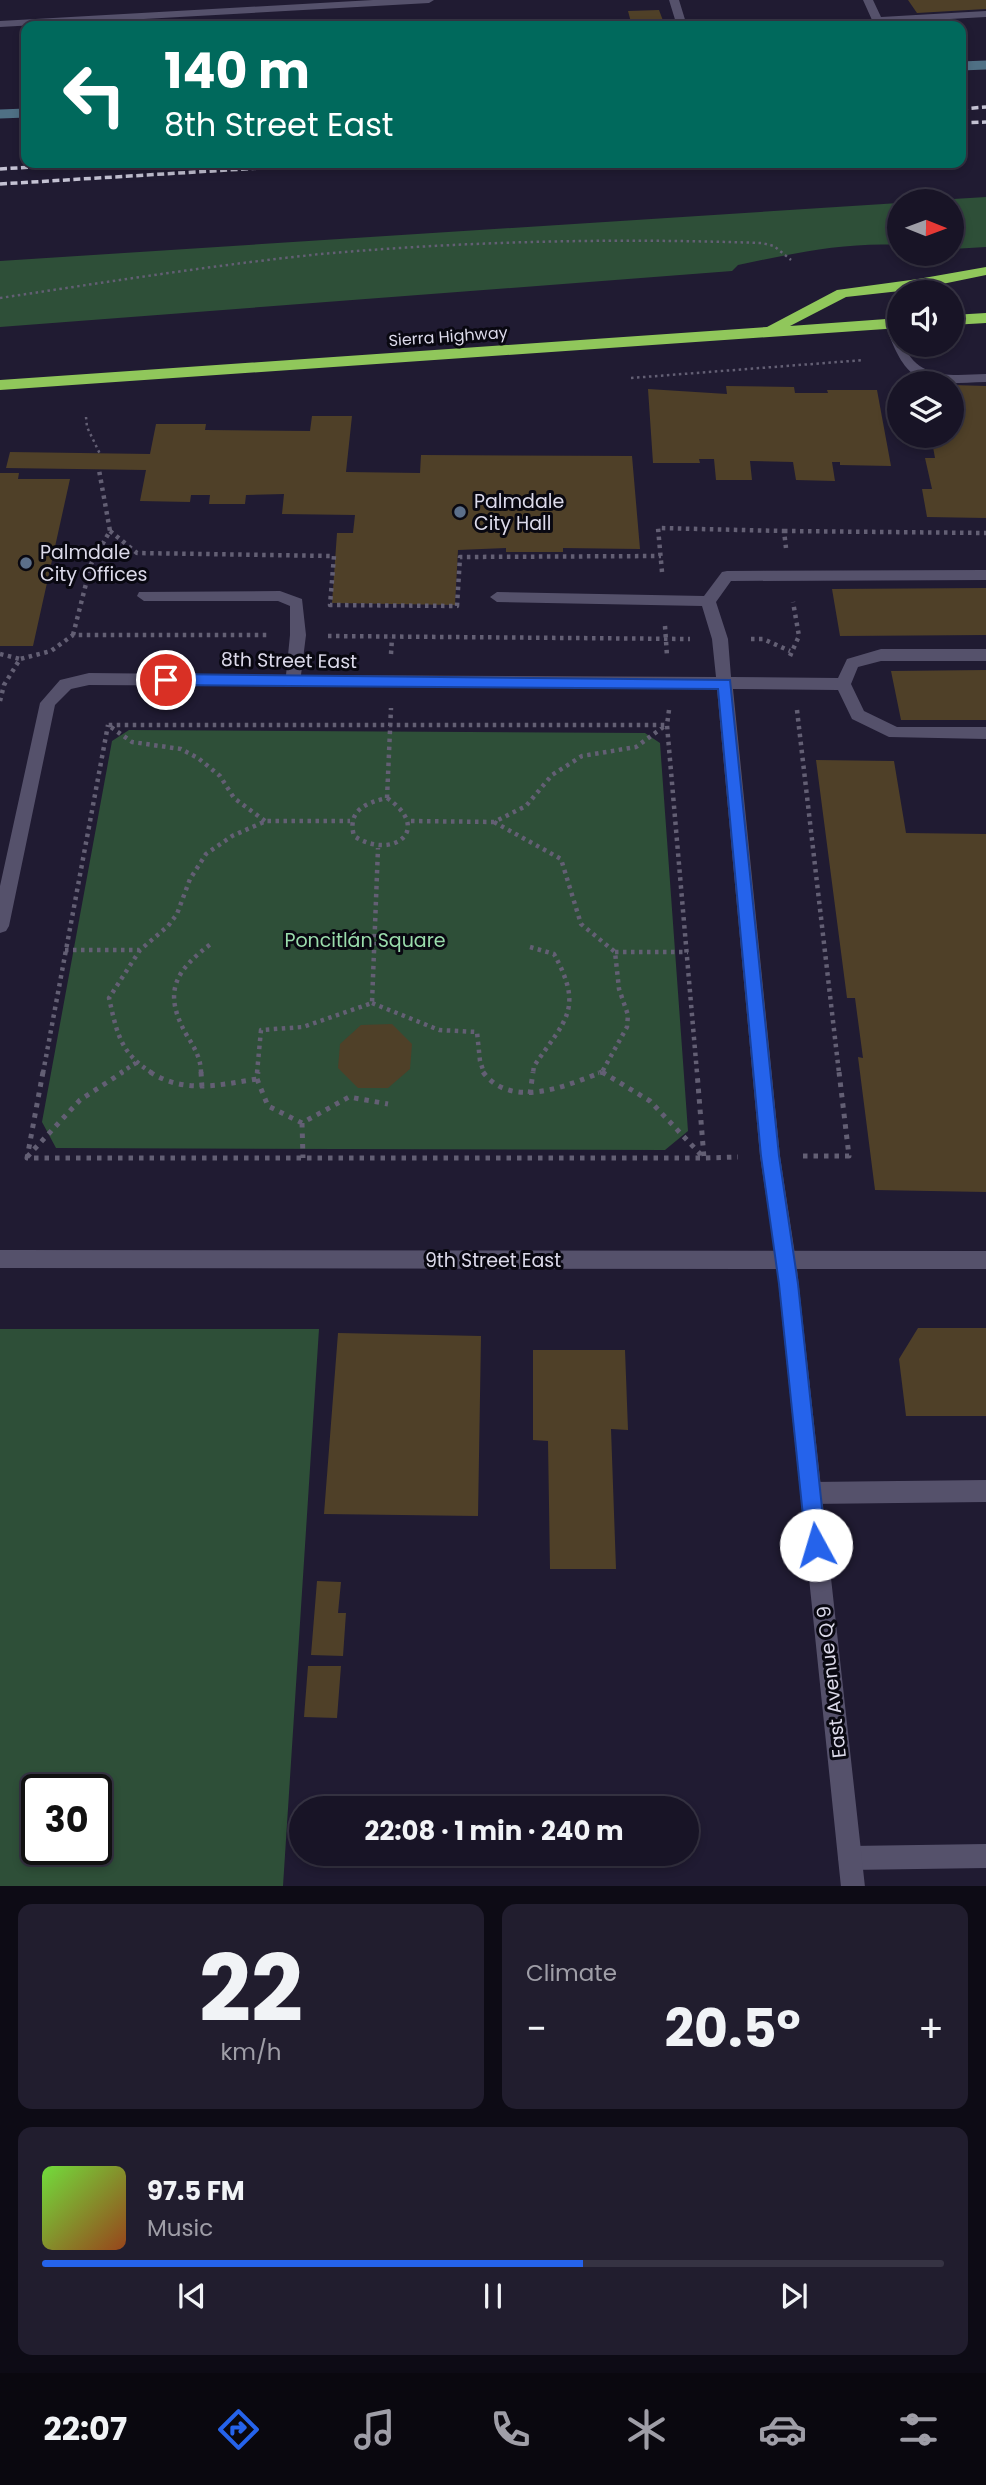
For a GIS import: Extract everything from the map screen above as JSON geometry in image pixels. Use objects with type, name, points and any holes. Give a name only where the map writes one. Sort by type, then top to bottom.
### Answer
[{"type":"highway","points":[[768,331],[842,293],[918,284],[986,271]]},
{"type":"highway","points":[[964,319],[986,318]]},
{"type":"highway","name":"Sierra Highway","points":[[0,385],[887,324]]},
{"type":"street","points":[[54,21],[429,0]]},
{"type":"street","points":[[674,0],[680,21]]},
{"type":"street","points":[[868,0],[877,20],[986,14]]},
{"type":"street","points":[[0,24],[21,23]]},
{"type":"street","points":[[903,357],[915,371],[933,378],[986,378]]},
{"type":"street","points":[[497,597],[708,601],[727,576],[986,575]]},
{"type":"street","points":[[144,596],[280,596],[297,603],[298,635],[293,681]]},
{"type":"street","name":"East Avenue Q 9","points":[[708,601],[720,639],[770,1156],[786,1261],[853,1886]]},
{"type":"street","points":[[986,655],[881,655],[852,663],[843,684],[858,715],[895,733],[986,733]]},
{"type":"street","name":"8th Street East","points":[[0,926],[48,703],[66,684],[89,679],[843,684]]},
{"type":"street","name":"9th Street East","points":[[0,1259],[986,1261]]},
{"type":"street","points":[[811,1493],[986,1490]]},
{"type":"street","points":[[850,1858],[986,1856]]},
{"type":"path","points":[[0,298],[257,261],[558,240],[665,238],[762,243],[774,246],[790,260]]},
{"type":"path","points":[[631,378],[864,360]]},
{"type":"path","points":[[86,417],[87,427],[100,454]]},
{"type":"path","points":[[73,635],[92,564],[110,531],[99,470]]},
{"type":"path","points":[[110,531],[137,553],[334,556],[330,605],[457,606],[460,557],[661,556]]},
{"type":"path","points":[[784,531],[986,533]]},
{"type":"path","points":[[0,654],[20,659],[51,651],[73,635],[763,639],[790,651],[849,1156],[27,1158]]},
{"type":"path","points":[[0,701],[2,685],[20,659]]},
{"type":"path","points":[[108,725],[667,725]]},
{"type":"path","points":[[108,725],[132,742],[181,749],[198,758],[220,776],[234,797],[266,821]]},
{"type":"path","points":[[27,1158],[108,725]]},
{"type":"path","points":[[667,725],[704,1158]]},
{"type":"path","points":[[411,821],[494,822],[526,806],[552,775],[583,756],[636,747],[667,725]]},
{"type":"path","points":[[387,798],[392,727]]},
{"type":"path","points":[[387,798],[401,805],[411,821],[405,837],[388,847],[378,848],[368,846],[354,836],[350,821],[357,808],[387,798]]},
{"type":"path","points":[[257,1079],[202,1087],[166,1082],[136,1063],[118,1038],[109,998],[140,950],[168,926],[177,914],[190,879],[206,854],[232,836],[266,821],[350,821]]},
{"type":"path","points":[[494,822],[561,859],[581,924],[615,952],[688,952]]},
{"type":"path","points":[[372,1003],[378,848]]},
{"type":"path","points":[[202,1087],[201,1060],[174,1012],[174,986],[187,962],[212,943]]},
{"type":"path","points":[[530,947],[554,954],[568,979],[571,1004],[564,1022],[534,1066],[530,1094]]},
{"type":"path","points":[[65,950],[140,950]]},
{"type":"path","points":[[302,1123],[268,1106],[257,1079],[261,1030],[303,1027],[372,1003],[439,1030],[477,1032],[482,1070],[495,1088],[513,1095],[530,1094],[602,1072],[626,1027],[628,1015],[619,989],[615,952]]},
{"type":"path","points":[[27,1158],[80,1100],[136,1063]]},
{"type":"path","points":[[602,1072],[650,1101],[704,1158]]},
{"type":"path","points":[[302,1123],[349,1097],[388,1104]]},
{"type":"path","points":[[302,1123],[303,1158]]},
{"type":"green space","points":[[986,197],[986,247],[964,248],[964,198]]},
{"type":"green space","points":[[887,204],[887,245],[818,250],[738,265],[732,271],[0,327],[0,261]]},
{"type":"green space","name":"Poncitlán Square","points":[[129,730],[645,733],[660,743],[688,1131],[665,1150],[56,1148],[42,1122],[112,741]]},
{"type":"green space","points":[[0,1329],[319,1329],[283,1886],[0,1886]]},
{"type":"building","points":[[908,0],[986,0],[986,9],[917,13]]},
{"type":"building","points":[[659,10],[663,21],[631,21],[628,11]]},
{"type":"building","points":[[964,385],[986,386],[986,518],[927,517],[922,489],[932,489],[925,458],[935,458],[933,448],[964,448]]},
{"type":"building","points":[[726,386],[794,387],[795,393],[877,390],[891,466],[840,465],[840,462],[832,462],[835,481],[796,480],[793,462],[750,461],[752,480],[716,480],[714,459],[699,459],[700,463],[653,463],[648,389],[727,394]]},
{"type":"building","name":"Palmdale City Hall","points":[[312,416],[352,416],[346,472],[420,473],[421,455],[632,456],[640,549],[563,548],[563,552],[506,552],[506,548],[458,550],[455,605],[332,603],[337,533],[353,533],[355,515],[282,514],[284,494],[246,495],[245,504],[209,504],[210,495],[191,495],[190,502],[140,501],[146,470],[6,468],[10,452],[150,454],[156,424],[206,424],[205,430],[310,431]]},
{"type":"building","name":"Palmdale City Offices","points":[[0,473],[19,473],[18,479],[70,479],[33,646],[0,646]]},
{"type":"building","points":[[986,588],[986,635],[840,636],[832,589]]},
{"type":"building","points":[[986,670],[986,720],[901,720],[891,671]]},
{"type":"building","points":[[816,760],[894,761],[906,833],[986,834],[986,1192],[875,1190],[858,1057],[863,1058],[855,998],[847,998]]},
{"type":"building","points":[[392,1024],[412,1044],[410,1069],[388,1088],[358,1088],[338,1068],[340,1044],[361,1025]]},
{"type":"building","points":[[918,1328],[986,1328],[986,1416],[906,1416],[899,1359]]},
{"type":"building","points":[[338,1333],[481,1336],[478,1516],[324,1514]]},
{"type":"building","points":[[533,1350],[625,1350],[628,1430],[611,1429],[616,1569],[550,1569],[548,1441],[533,1440]]},
{"type":"building","points":[[317,1581],[341,1582],[338,1613],[346,1613],[343,1656],[311,1655]]},
{"type":"building","points":[[308,1666],[341,1666],[337,1718],[304,1717]]},
{"type":"waterway","points":[[966,66],[986,65]]},
{"type":"waterway","points":[[0,114],[21,113]]},
{"type":"railway","points":[[966,109],[986,107]]},
{"type":"railway","points":[[966,123],[986,122]]},
{"type":"railway","points":[[0,169],[21,168]]},
{"type":"railway","points":[[0,184],[261,168]]},
{"type":"place","name":"Palmdale City Hall","points":[[460,512]]},
{"type":"place","name":"Palmdale City Offices","points":[[26,563]]},
{"type":"route","points":[[166,680],[724,684],[770,1156],[789,1284],[816,1545]]}]
